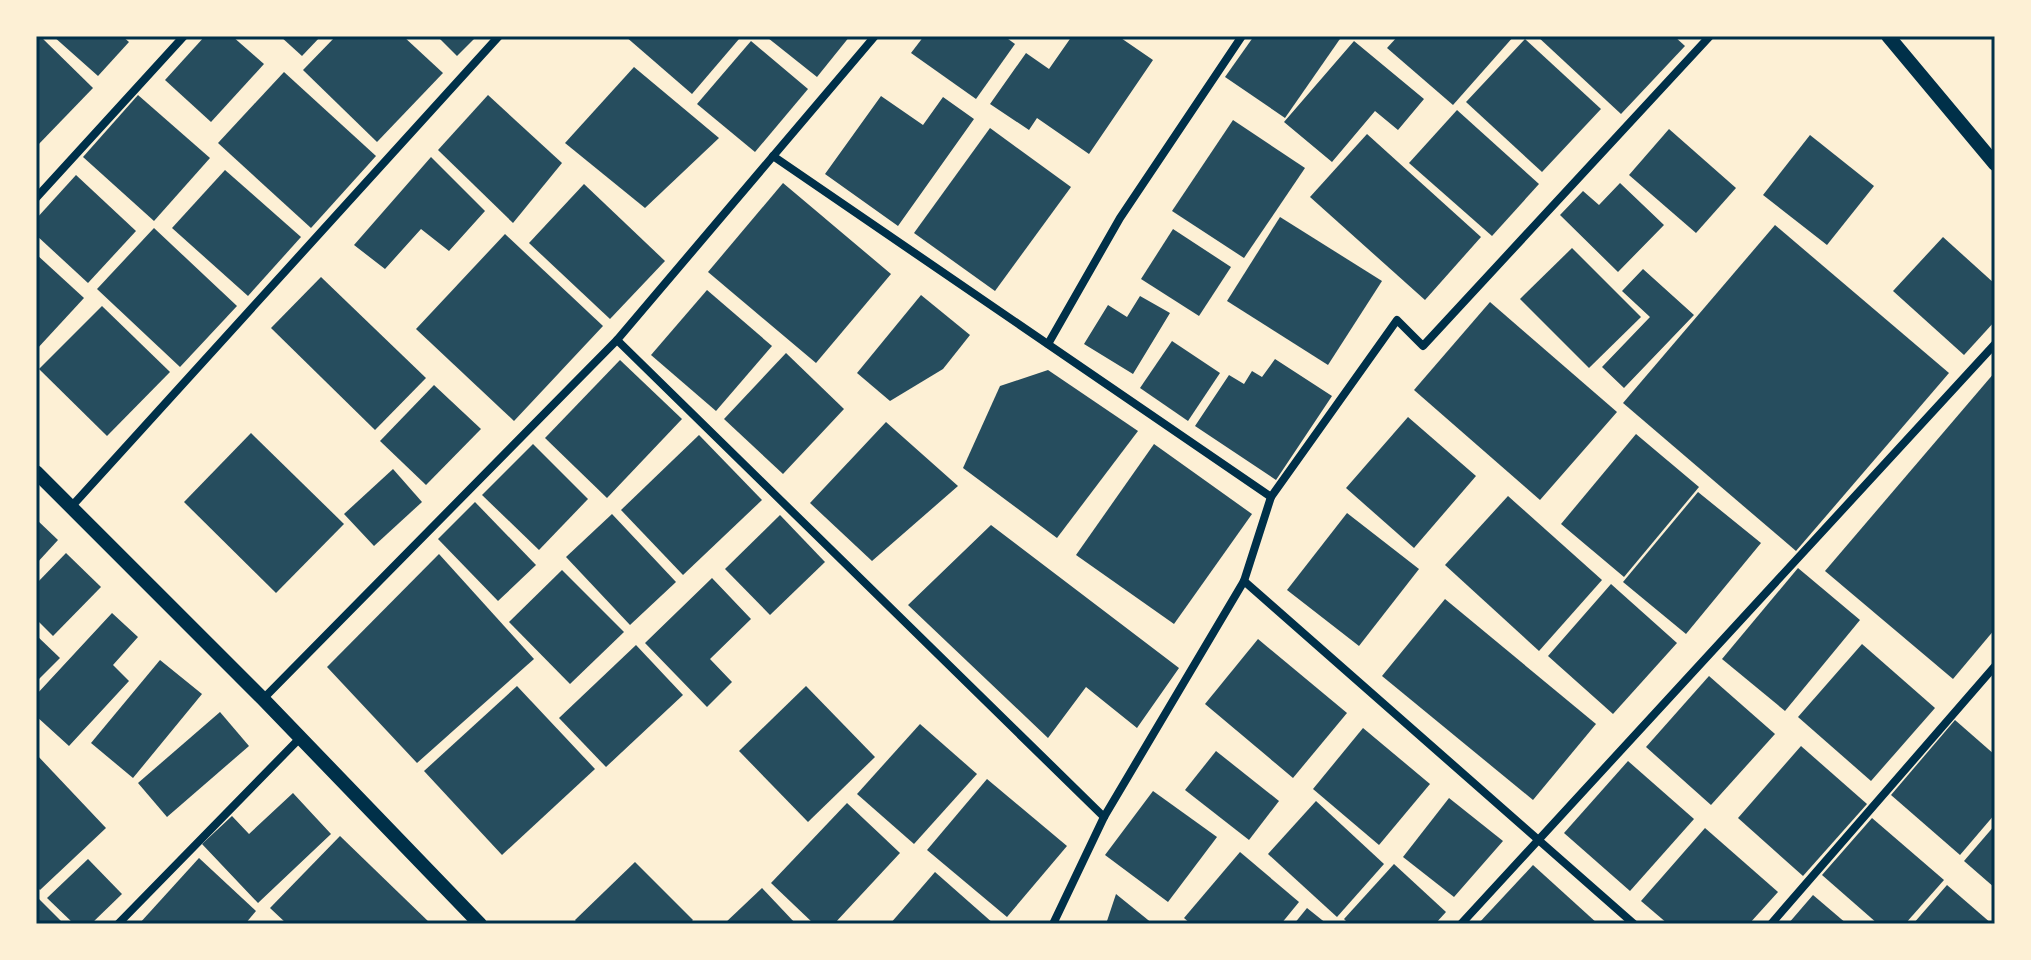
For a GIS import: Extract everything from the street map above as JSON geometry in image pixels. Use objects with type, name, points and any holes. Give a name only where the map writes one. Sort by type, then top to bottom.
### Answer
[{"type":"street","points":[[36,198],[184,36]]},
{"type":"street","points":[[72,506],[499,36]]},
{"type":"street","points":[[263,699],[617,340],[875,36]]},
{"type":"street","points":[[1048,344],[1120,218],[1242,36]]},
{"type":"street","points":[[1053,924],[1104,817],[1244,581],[1271,497],[1397,320],[1423,346],[1710,36]]},
{"type":"street","points":[[1888,36],[1995,164]]},
{"type":"street","points":[[773,156],[1271,497]]},
{"type":"street","points":[[617,340],[1104,817]]},
{"type":"street","points":[[1461,924],[1995,344]]},
{"type":"street","points":[[36,472],[263,699],[475,922]]},
{"type":"street","points":[[1244,581],[1634,924]]},
{"type":"street","points":[[1771,924],[1995,666]]},
{"type":"street","points":[[118,924],[300,738]]},
{"type":"building","points":[[36,36],[40,36],[93,88],[36,147]]},
{"type":"building","points":[[53,36],[122,36],[129,42],[98,76]]},
{"type":"building","points":[[205,36],[232,36],[264,64],[211,122],[165,80]]},
{"type":"building","points":[[280,36],[321,36],[302,56]]},
{"type":"building","points":[[336,36],[403,36],[443,73],[377,142],[303,70]]},
{"type":"building","points":[[437,36],[477,36],[457,56]]},
{"type":"building","points":[[625,36],[736,36],[739,39],[692,94]]},
{"type":"building","points":[[850,36],[817,77],[768,38]]},
{"type":"building","points":[[924,36],[1004,36],[1015,44],[976,99],[911,53]]},
{"type":"building","points":[[1072,36],[1118,36],[1153,60],[1089,154],[1037,118],[1029,130],[990,104],[1026,53],[1049,69]]},
{"type":"building","points":[[1254,36],[1342,36],[1285,118],[1225,77]]},
{"type":"building","points":[[1398,36],[1514,36],[1453,105],[1387,48]]},
{"type":"building","points":[[1537,36],[1674,36],[1685,46],[1621,114]]},
{"type":"building","points":[[1525,39],[1601,109],[1542,172],[1466,102]]},
{"type":"building","points":[[751,41],[808,89],[755,152],[697,104]]},
{"type":"building","points":[[1354,41],[1424,99],[1398,130],[1375,111],[1332,162],[1284,122]]},
{"type":"building","points":[[634,67],[719,138],[645,208],[565,143]]},
{"type":"building","points":[[284,72],[376,156],[311,228],[218,143]]},
{"type":"building","points":[[138,95],[210,158],[154,221],[83,157]]},
{"type":"building","points":[[488,95],[562,163],[513,223],[438,150]]},
{"type":"building","points":[[881,96],[923,125],[943,97],[974,119],[898,226],[825,174]]},
{"type":"building","points":[[1457,110],[1539,184],[1492,236],[1409,163]]},
{"type":"building","points":[[1233,120],[1305,168],[1244,258],[1172,211]]},
{"type":"building","points":[[990,128],[1071,187],[995,291],[914,233]]},
{"type":"building","points":[[1669,129],[1736,188],[1696,233],[1629,175]]},
{"type":"building","points":[[1367,134],[1481,237],[1425,300],[1310,197]]},
{"type":"building","points":[[1810,135],[1874,186],[1827,245],[1763,195]]},
{"type":"building","points":[[431,157],[485,211],[449,251],[421,229],[385,269],[354,245]]},
{"type":"building","points":[[225,170],[301,237],[248,296],[172,228]]},
{"type":"building","points":[[76,175],[136,231],[88,283],[36,235],[36,219]]},
{"type":"building","points":[[783,183],[891,274],[816,363],[708,272]]},
{"type":"building","points":[[1620,183],[1664,225],[1618,272],[1560,215],[1583,191],[1599,205]]},
{"type":"building","points":[[584,184],[665,261],[610,319],[529,243]]},
{"type":"building","points":[[1280,217],[1382,281],[1328,365],[1227,301]]},
{"type":"building","points":[[1775,225],[1949,373],[1796,551],[1623,403]]},
{"type":"building","points":[[154,228],[237,306],[180,367],[97,289]]},
{"type":"building","points":[[1173,229],[1231,267],[1199,316],[1141,279]]},
{"type":"building","points":[[505,234],[603,326],[514,421],[416,329]]},
{"type":"building","points":[[1943,237],[1995,284],[1995,321],[1964,355],[1893,291]]},
{"type":"building","points":[[1572,248],[1641,317],[1589,368],[1520,299]]},
{"type":"building","points":[[36,254],[84,298],[36,350]]},
{"type":"building","points":[[1643,269],[1694,315],[1624,388],[1602,367],[1650,317],[1622,291]]},
{"type":"building","points":[[321,277],[426,378],[375,430],[271,328]]},
{"type":"building","points":[[707,290],[772,346],[716,411],[651,355]]},
{"type":"building","points":[[921,295],[970,335],[943,369],[890,401],[857,373]]},
{"type":"building","points":[[1140,296],[1170,313],[1133,374],[1084,344],[1108,305],[1127,317]]},
{"type":"building","points":[[1490,302],[1617,412],[1540,500],[1414,390]]},
{"type":"building","points":[[102,306],[170,372],[107,436],[39,369]]},
{"type":"building","points":[[1172,341],[1220,373],[1188,421],[1140,388]]},
{"type":"building","points":[[786,353],[844,409],[783,474],[724,419]]},
{"type":"building","points":[[1275,359],[1332,396],[1276,480],[1195,426],[1229,375],[1244,384],[1252,371],[1262,377]]},
{"type":"building","points":[[620,360],[682,419],[607,498],[545,438]]},
{"type":"building","points":[[1048,370],[1138,431],[1057,538],[963,468],[1000,386]]},
{"type":"building","points":[[1995,372],[1995,629],[1953,679],[1825,571]]},
{"type":"building","points":[[434,385],[481,429],[426,485],[380,441]]},
{"type":"building","points":[[1408,417],[1476,476],[1414,548],[1346,488]]},
{"type":"building","points":[[886,422],[958,486],[872,561],[810,503]]},
{"type":"building","points":[[251,433],[344,524],[276,593],[184,502]]},
{"type":"building","points":[[1636,434],[1699,487],[1624,577],[1561,524]]},
{"type":"building","points":[[699,435],[762,500],[683,575],[621,510]]},
{"type":"building","points":[[533,444],[588,499],[539,550],[482,495]]},
{"type":"building","points":[[1154,444],[1252,514],[1174,624],[1076,555]]},
{"type":"building","points":[[393,469],[422,502],[374,546],[344,514]]},
{"type":"building","points":[[1698,492],[1761,543],[1686,634],[1623,582]]},
{"type":"building","points":[[1508,496],[1602,580],[1539,651],[1445,565]]},
{"type":"building","points":[[475,502],[536,565],[498,601],[438,539]]},
{"type":"building","points":[[1347,513],[1419,569],[1359,646],[1287,590]]},
{"type":"building","points":[[612,514],[676,582],[630,625],[566,557]]},
{"type":"building","points":[[780,515],[825,562],[770,615],[725,569]]},
{"type":"building","points":[[36,519],[58,540],[36,564]]},
{"type":"building","points":[[991,525],[1179,668],[1137,728],[1086,687],[1048,738],[908,605]]},
{"type":"building","points":[[66,553],[101,587],[53,636],[36,619],[36,584]]},
{"type":"building","points":[[439,554],[534,659],[417,763],[327,667]]},
{"type":"building","points":[[1798,568],[1860,620],[1785,711],[1722,659]]},
{"type":"building","points":[[562,570],[624,632],[570,684],[509,622]]},
{"type":"building","points":[[712,578],[751,619],[710,659],[732,682],[707,707],[645,643]]},
{"type":"building","points":[[1611,584],[1677,643],[1613,714],[1548,656]]},
{"type":"building","points":[[1445,599],[1596,724],[1533,800],[1382,676]]},
{"type":"building","points":[[112,613],[138,637],[113,665],[129,681],[69,746],[36,716],[36,695]]},
{"type":"building","points":[[36,635],[60,658],[36,682]]},
{"type":"building","points":[[1258,639],[1347,713],[1293,778],[1205,704]]},
{"type":"building","points":[[1862,644],[1935,708],[1871,781],[1798,717]]},
{"type":"building","points":[[636,645],[683,695],[606,767],[559,718]]},
{"type":"building","points":[[160,660],[202,694],[133,778],[91,743]]},
{"type":"building","points":[[1709,676],[1775,734],[1711,805],[1646,747]]},
{"type":"building","points":[[517,686],[595,769],[502,855],[424,771]]},
{"type":"building","points":[[806,686],[875,757],[808,822],[739,751]]},
{"type":"building","points":[[220,712],[249,746],[167,817],[138,783]]},
{"type":"building","points":[[1955,720],[1995,755],[1995,814],[1960,855],[1891,795]]},
{"type":"building","points":[[920,724],[977,774],[914,844],[857,794]]},
{"type":"building","points":[[1363,728],[1430,784],[1379,845],[1313,789]]},
{"type":"building","points":[[1801,746],[1867,804],[1803,876],[1738,818]]},
{"type":"building","points":[[1216,751],[1279,801],[1249,840],[1185,790]]},
{"type":"building","points":[[36,754],[106,828],[40,890],[36,886]]},
{"type":"building","points":[[1628,761],[1694,819],[1630,891],[1564,833]]},
{"type":"building","points":[[987,779],[1067,846],[1007,917],[927,850]]},
{"type":"building","points":[[1153,791],[1217,837],[1168,902],[1105,855]]},
{"type":"building","points":[[293,793],[331,834],[258,903],[202,844],[232,816],[249,834]]},
{"type":"building","points":[[1449,798],[1503,841],[1454,897],[1403,857]]},
{"type":"building","points":[[1316,801],[1384,864],[1337,917],[1268,854]]},
{"type":"building","points":[[847,803],[900,853],[834,924],[814,924],[771,883]]},
{"type":"building","points":[[1872,818],[1944,880],[1905,924],[1878,924],[1822,875]]},
{"type":"building","points":[[1995,825],[1995,888],[1964,861]]},
{"type":"building","points":[[1705,828],[1778,892],[1749,924],[1668,924],[1641,901]]},
{"type":"building","points":[[340,836],[431,924],[287,924],[270,908]]},
{"type":"building","points":[[1240,852],[1299,902],[1281,924],[1191,924],[1184,918]]},
{"type":"building","points":[[199,858],[256,911],[245,924],[139,924]]},
{"type":"building","points":[[88,859],[122,894],[91,924],[74,924],[47,898]]},
{"type":"building","points":[[635,862],[693,920],[689,924],[578,924],[575,920]]},
{"type":"building","points":[[1394,864],[1446,912],[1435,924],[1349,924],[1344,919]]},
{"type":"building","points":[[1533,865],[1598,924],[1478,924]]},
{"type":"building","points":[[935,872],[994,924],[890,924]]},
{"type":"building","points":[[1947,885],[1992,924],[1913,924]]},
{"type":"building","points":[[762,888],[796,924],[724,924]]},
{"type":"building","points":[[1116,894],[1153,924],[1106,924]]},
{"type":"building","points":[[1813,895],[1847,924],[1788,924]]},
{"type":"building","points":[[36,896],[64,924],[36,924]]},
{"type":"building","points":[[1307,908],[1327,924],[1294,924]]}]
